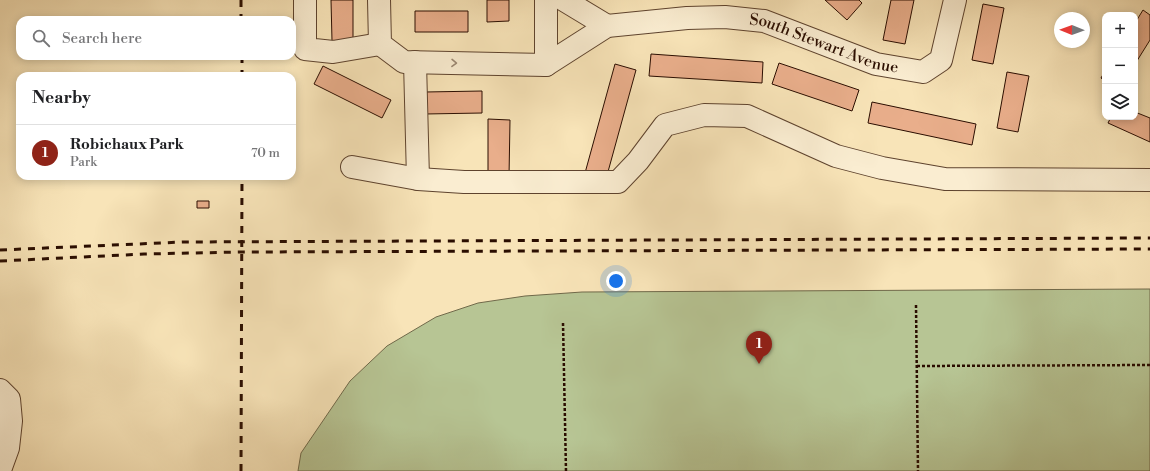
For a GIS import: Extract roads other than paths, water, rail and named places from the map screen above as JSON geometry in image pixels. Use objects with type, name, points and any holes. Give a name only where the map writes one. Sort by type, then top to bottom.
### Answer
[{"type":"street","points":[[305,0],[305,49],[333,52],[380,44],[410,62],[546,65],[546,0]]},
{"type":"street","points":[[379,0],[380,44]]},
{"type":"street","points":[[564,0],[607,26]]},
{"type":"street","name":"South Stewart Avenue","points":[[546,65],[607,26],[687,18],[725,17],[764,21],[876,64],[923,72],[941,60],[955,0]]},
{"type":"street","points":[[410,62],[418,179]]},
{"type":"street","points":[[352,167],[418,179],[464,182],[618,182],[638,160],[664,125],[704,115],[748,116],[836,156],[882,168],[945,179],[1150,180]]},
{"type":"street","points":[[0,390],[9,399],[11,420],[8,448],[0,470]]},
{"type":"railway","points":[[241,0],[241,16]]},
{"type":"railway","points":[[242,60],[242,72]]},
{"type":"railway","points":[[241,471],[242,180]]},
{"type":"railway","points":[[0,250],[183,242],[1150,238]]},
{"type":"railway","points":[[0,261],[144,254],[242,252],[1150,249]]},
{"type":"place","name":"Robichaux Park","points":[[759,364]]}]
